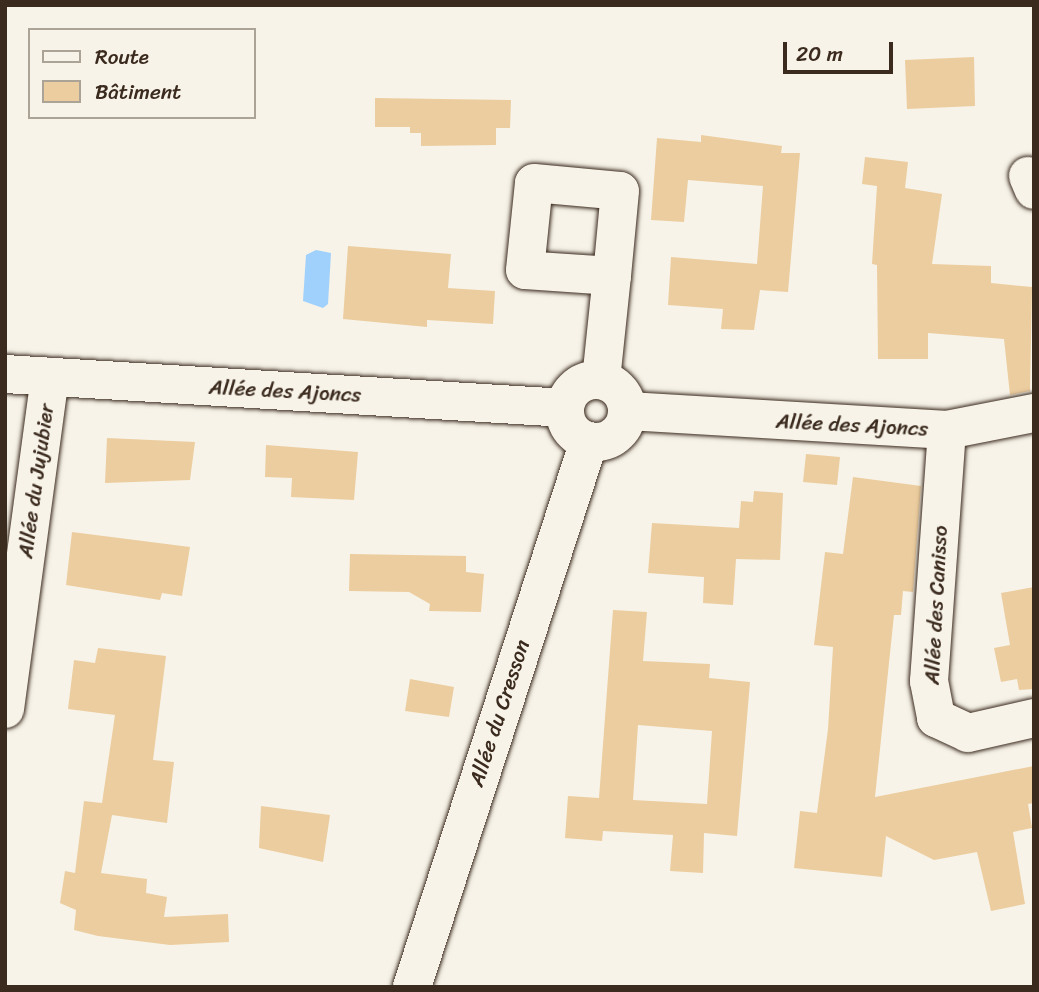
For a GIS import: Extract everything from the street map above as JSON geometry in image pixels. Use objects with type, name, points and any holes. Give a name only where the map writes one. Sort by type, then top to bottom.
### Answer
[{"type":"street","points":[[601,380],[612,276]]},
{"type":"street","name":"Allée des Ajoncs","points":[[5,374],[565,408]]},
{"type":"street","name":"Allée du Jujubier","points":[[5,709],[50,377]]},
{"type":"street","points":[[601,380],[623,394],[628,411],[615,435],[590,441],[574,433],[565,408],[573,390],[601,380]]},
{"type":"street","name":"Allée des Ajoncs","points":[[628,411],[947,430],[1034,413]]},
{"type":"street","name":"Allée des Canisso","points":[[947,430],[929,681],[936,718],[968,733],[1034,718]]},
{"type":"street","name":"Allée du Cresson","points":[[412,987],[590,441]]},
{"type":"water","points":[[316,250],[331,253],[328,304],[323,308],[303,301],[306,255]]},
{"type":"building","points":[[974,57],[975,106],[907,109],[905,60]]},
{"type":"building","points":[[375,98],[511,100],[510,128],[496,128],[496,145],[421,146],[421,133],[410,133],[410,127],[375,127]]},
{"type":"building","points":[[701,135],[782,146],[781,153],[800,153],[788,292],[760,290],[754,330],[721,329],[723,309],[668,305],[671,257],[757,264],[763,186],[688,180],[684,222],[651,220],[657,138],[701,142]]},
{"type":"building","points":[[865,157],[908,162],[905,188],[942,194],[932,264],[991,266],[991,283],[1032,287],[1030,391],[1010,395],[1004,339],[928,333],[928,359],[878,359],[877,265],[872,264],[877,186],[862,184]]},
{"type":"building","points":[[348,246],[451,254],[448,288],[495,291],[493,324],[427,320],[427,327],[343,319]]},
{"type":"building","points":[[107,438],[195,442],[190,480],[105,483]]},
{"type":"building","points":[[266,445],[358,452],[354,500],[291,497],[292,478],[265,477]]},
{"type":"building","points":[[806,454],[840,457],[837,485],[803,482]]},
{"type":"building","points":[[853,477],[921,486],[913,592],[903,591],[901,615],[894,615],[875,797],[1034,766],[1034,803],[1028,804],[1032,828],[1013,832],[1025,904],[991,911],[977,852],[934,860],[886,836],[882,877],[794,868],[800,811],[817,813],[828,729],[833,647],[814,645],[825,552],[843,554]]},
{"type":"building","points":[[754,491],[783,493],[780,560],[736,559],[733,605],[703,603],[704,577],[648,573],[652,523],[739,528],[741,501],[753,502]]},
{"type":"building","points":[[72,532],[190,547],[182,596],[162,593],[160,600],[66,585]]},
{"type":"building","points":[[350,554],[466,556],[466,572],[484,574],[481,612],[429,611],[430,604],[409,592],[349,591]]},
{"type":"building","points":[[1034,587],[1034,689],[1019,690],[1017,679],[1001,682],[994,648],[1010,645],[1001,593]]},
{"type":"building","points":[[613,610],[647,612],[643,661],[710,664],[709,678],[750,682],[737,836],[704,833],[703,873],[670,871],[673,835],[603,831],[602,841],[565,838],[568,796],[599,798]],"holes":[[[638,725],[712,731],[707,804],[633,800]]]},
{"type":"building","points":[[98,648],[166,656],[153,760],[174,762],[167,823],[112,815],[101,873],[147,879],[146,893],[167,897],[164,917],[228,914],[229,942],[170,945],[98,936],[74,930],[76,910],[60,903],[65,871],[75,873],[84,801],[102,803],[115,715],[68,709],[74,660],[95,663]]},
{"type":"building","points":[[410,679],[454,687],[449,717],[405,711]]},
{"type":"building","points":[[261,806],[330,815],[323,862],[259,848]]}]
